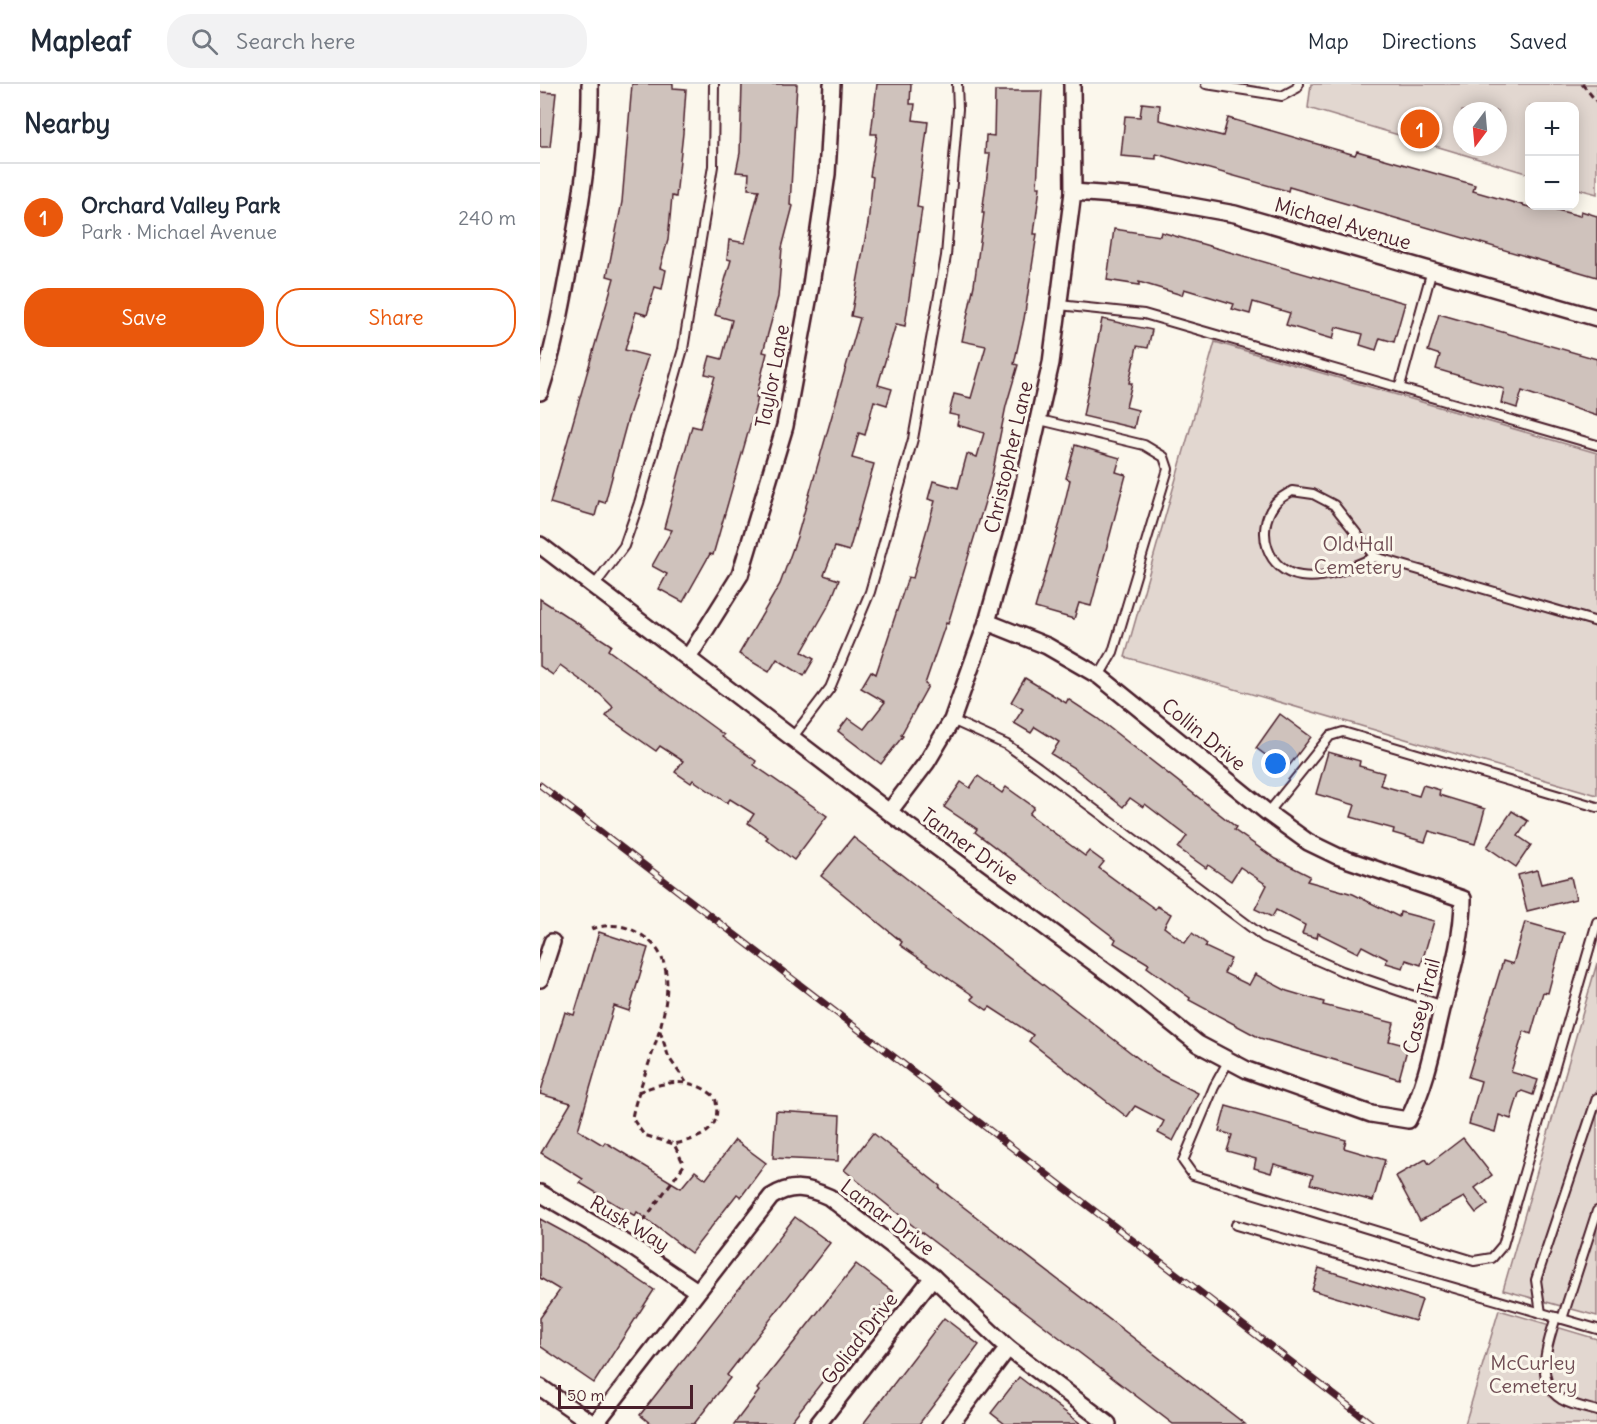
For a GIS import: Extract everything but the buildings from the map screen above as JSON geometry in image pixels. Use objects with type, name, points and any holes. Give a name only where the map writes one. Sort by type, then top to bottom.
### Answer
[{"type":"street","points":[[540,392],[564,292],[583,193],[591,119],[590,84]]},
{"type":"street","name":"Taylor Lane","points":[[688,658],[740,575],[785,426],[811,285],[825,186],[832,84]]},
{"type":"street","name":"Christopher Lane","points":[[889,812],[927,762],[952,720],[987,622],[1040,420],[1059,305],[1073,192],[1072,84]]},
{"type":"street","name":"Michael Avenue","points":[[1073,192],[1141,197],[1235,214],[1597,318]]},
{"type":"street","name":"Tanner Drive","points":[[540,544],[889,812],[1124,984],[1198,1044],[1247,1070],[1371,1114],[1407,1120]]},
{"type":"street","name":"Collin Drive","points":[[987,622],[1047,646],[1099,676],[1268,813],[1308,842],[1337,856],[1463,899]]},
{"type":"street","name":"Casey Trail","points":[[1407,1120],[1421,1094],[1463,928],[1463,899]]},
{"type":"street","points":[[540,979],[552,942]]},
{"type":"street","name":"Lamar Drive","points":[[594,1424],[771,1197],[782,1190],[796,1187],[812,1189],[829,1197],[933,1277],[1008,1348],[1108,1424]]},
{"type":"street","name":"Rusk Way","points":[[540,1194],[629,1245],[697,1291]]},
{"type":"street","name":"Goliad Drive","points":[[818,1424],[933,1277]]},
{"type":"street","points":[[954,1423],[1008,1348]]},
{"type":"street","points":[[540,1387],[594,1424]]},
{"type":"lane","points":[[594,586],[624,546],[639,503],[683,349],[712,166],[714,84]]},
{"type":"lane","points":[[792,738],[830,688],[870,592],[913,439],[946,256],[958,109],[957,84]]},
{"type":"lane","points":[[1206,84],[1282,96],[1297,88],[1298,84]]},
{"type":"lane","points":[[1400,386],[1432,270]]},
{"type":"lane","points":[[1059,305],[1144,314],[1597,444]]},
{"type":"lane","points":[[1040,420],[1144,445],[1164,456],[1168,469],[1113,652],[1099,676]]},
{"type":"lane","points":[[1375,557],[1322,576],[1301,576],[1284,571],[1274,562],[1265,544],[1264,523],[1274,503],[1292,491],[1313,494],[1334,505],[1375,557],[1597,622]]},
{"type":"lane","points":[[952,720],[1007,745],[1263,937],[1342,971],[1443,1006]]},
{"type":"lane","points":[[1268,813],[1330,736],[1343,732],[1597,807]]},
{"type":"lane","points":[[1229,1060],[1214,1087],[1183,1161],[1193,1175],[1474,1261],[1492,1258],[1503,1245],[1597,922]]},
{"type":"lane","points":[[1541,1313],[1536,1280],[1597,1098]]},
{"type":"lane","points":[[1587,1129],[1597,1132]]},
{"type":"lane","points":[[1597,1211],[1548,1344],[1545,1372],[1549,1387],[1562,1399],[1597,1411]]},
{"type":"lane","points":[[1236,1225],[1597,1329]]},
{"type":"path","points":[[1582,84],[1597,102]]},
{"type":"path","points":[[591,929],[614,924],[631,928],[649,940],[661,956],[666,990],[665,1013],[638,1092],[632,1118],[636,1127],[644,1135],[675,1144],[702,1135],[716,1124],[718,1113],[715,1097],[698,1085],[670,1082],[638,1092]]},
{"type":"path","points":[[660,1029],[669,1058],[686,1082]]},
{"type":"path","points":[[639,1227],[684,1165],[675,1144]]},
{"type":"green space","points":[[1311,84],[1597,84],[1597,194],[1579,189],[1579,102],[1525,102],[1525,173],[1469,156],[1507,156],[1507,102],[1453,102],[1453,151],[1308,108]]},
{"type":"green space","name":"Old Hall Cemetery","points":[[1215,342],[1597,453],[1597,795],[1125,657]]},
{"type":"green space","points":[[1597,963],[1597,1316],[1503,1290]]},
{"type":"green space","name":"McCurley Cemetery","points":[[1499,1310],[1597,1339],[1597,1424],[1465,1424]]},
{"type":"railway","points":[[540,785],[1372,1424]]},
{"type":"place","name":"Orchard Valley Park","points":[[1420,129]]}]
